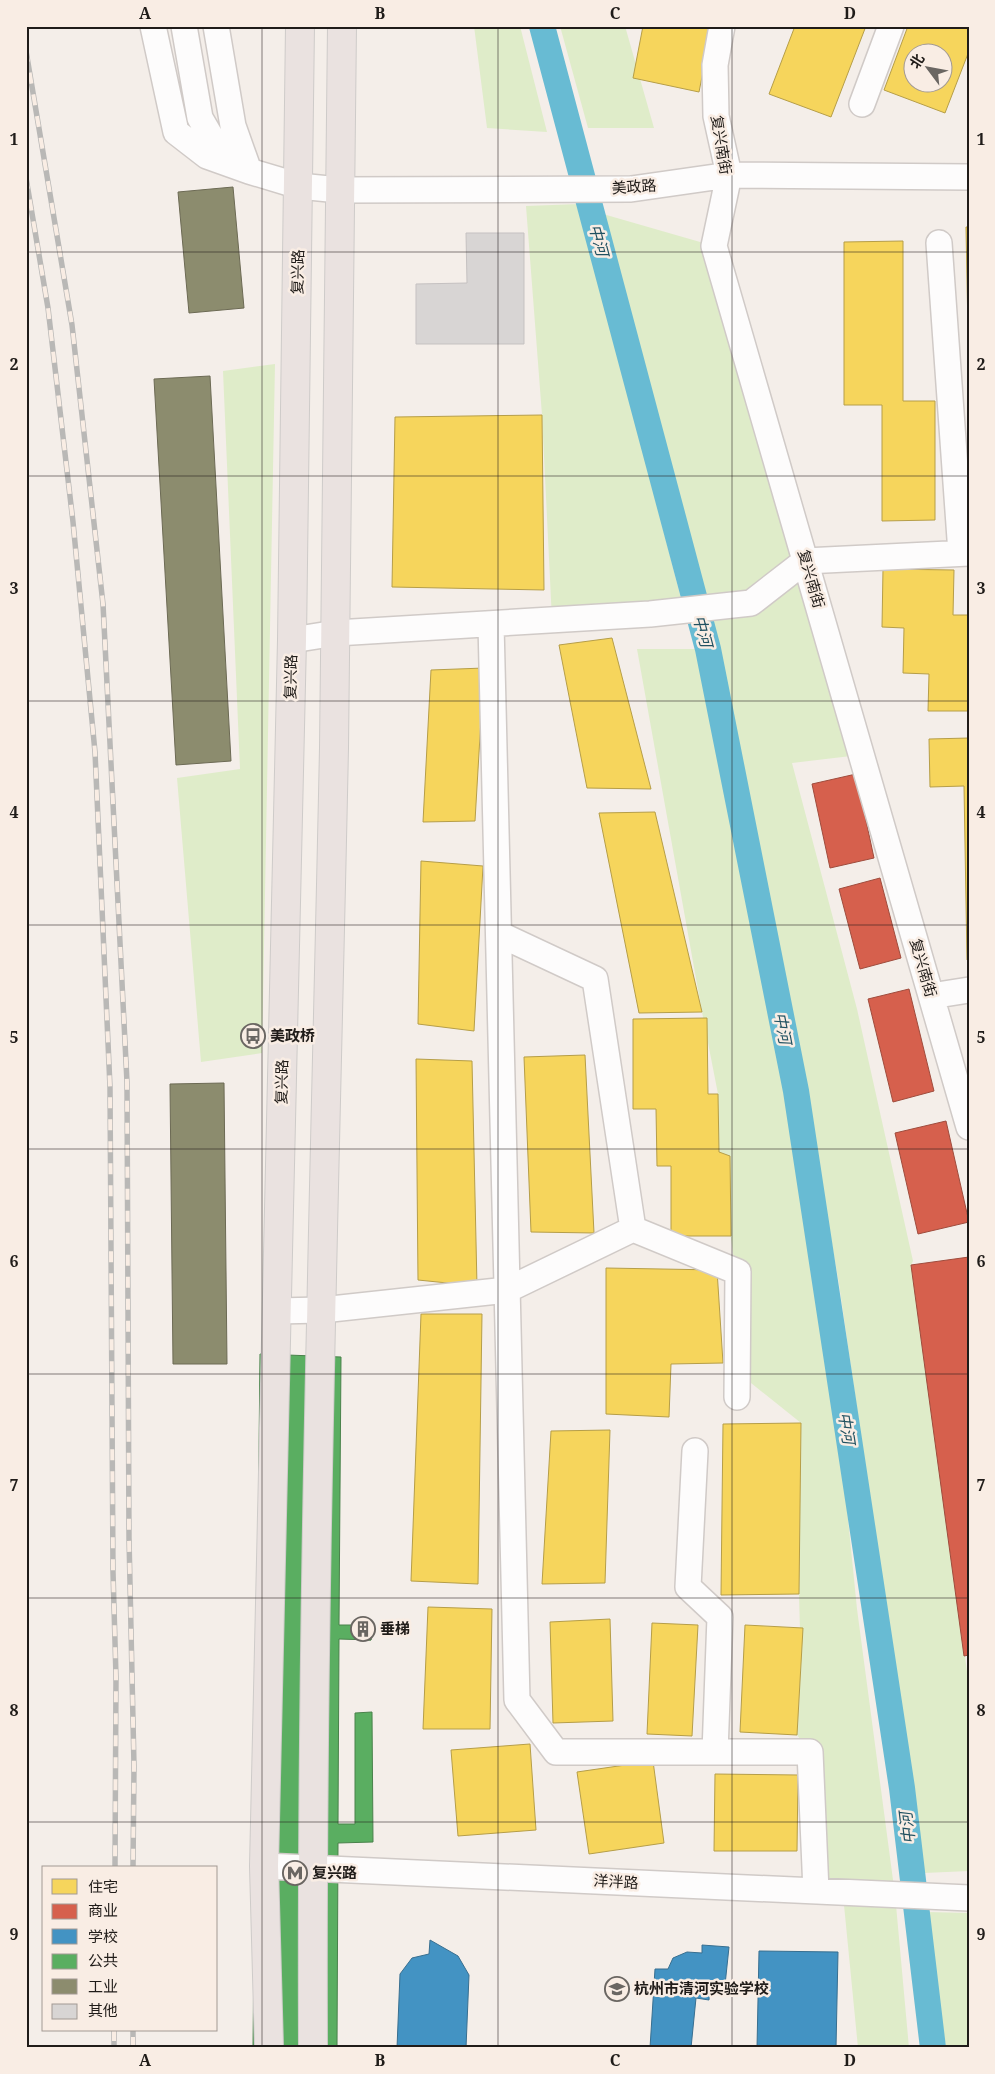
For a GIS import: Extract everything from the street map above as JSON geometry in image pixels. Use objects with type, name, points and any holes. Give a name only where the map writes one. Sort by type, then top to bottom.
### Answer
[{"type":"main road","name":"复兴路","points":[[269,2048],[264,1866],[292,640],[300,26]]},
{"type":"main road","points":[[313,2048],[313,1868],[322,1310],[336,633],[342,26]]},
{"type":"street","name":"美政路","points":[[153,26],[176,132],[207,156],[250,172],[299,186],[339,190],[632,189],[728,175],[969,178]]},
{"type":"street","points":[[184,26],[200,118],[218,149],[250,172]]},
{"type":"street","points":[[216,26],[233,126],[250,172]]},
{"type":"street","name":"复兴南街","points":[[722,26],[715,65],[716,116],[728,175],[714,246],[969,1127]]},
{"type":"street","points":[[862,104],[891,26]]},
{"type":"street","points":[[292,640],[336,633],[650,614],[751,603],[805,562],[965,553],[939,243]]},
{"type":"street","points":[[491,624],[516,1700],[556,1752],[810,1752],[816,1891]]},
{"type":"street","points":[[499,934],[595,979],[633,1229]]},
{"type":"street","points":[[931,996],[969,990]]},
{"type":"street","points":[[276,1311],[322,1310],[507,1290],[633,1229],[738,1272],[737,1397]]},
{"type":"street","points":[[695,1451],[688,1587],[720,1617],[715,1752]]},
{"type":"street","name":"洋泮路","points":[[264,1866],[969,1898]]},
{"type":"green space","points":[[474,26],[520,26],[547,132],[487,128]]},
{"type":"green space","points":[[560,26],[625,26],[654,128],[588,128]]},
{"type":"green space","points":[[579,204],[684,610],[552,620],[542,415],[526,206]]},
{"type":"green space","points":[[603,214],[714,246],[851,756],[792,763],[857,1009],[913,1261],[911,1265],[969,1686],[969,1871],[924,1873],[839,1284],[785,978],[714,626]]},
{"type":"green space","points":[[275,364],[262,1053],[201,1062],[177,778],[240,769],[223,371]]},
{"type":"green space","points":[[637,649],[708,649],[762,923],[823,1269],[857,1609],[895,1895],[816,1891],[810,1752],[797,1735],[801,1668],[799,1594],[801,1423],[751,1383],[719,1152],[718,1094]]},
{"type":"green space","points":[[844,1905],[896,1905],[909,2048],[858,2048]]},
{"type":"green space","points":[[926,1912],[969,1913],[969,2048],[946,2048]]},
{"type":"building: 住宅","points":[[643,26],[712,26],[699,92],[633,78]]},
{"type":"building: 住宅","points":[[795,26],[866,26],[831,117],[769,94]]},
{"type":"building: 住宅","points":[[908,26],[969,26],[969,51],[945,113],[884,90],[902,42]]},
{"type":"building: 住宅","points":[[966,227],[969,227],[969,384]]},
{"type":"building: 住宅","points":[[903,241],[903,401],[935,401],[935,520],[882,521],[882,405],[844,405],[844,242]]},
{"type":"building: 住宅","points":[[542,415],[544,590],[392,587],[395,417]]},
{"type":"building: 住宅","points":[[883,569],[954,570],[953,615],[968,615],[969,711],[928,711],[929,674],[903,673],[904,628],[882,627]]},
{"type":"building: 住宅","points":[[612,638],[651,789],[587,788],[559,645]]},
{"type":"building: 住宅","points":[[484,668],[475,821],[423,822],[431,670]]},
{"type":"building: 住宅","points":[[969,738],[969,960],[967,960],[964,786],[930,787],[929,739]]},
{"type":"building: 住宅","points":[[655,812],[702,1012],[639,1013],[599,813]]},
{"type":"building: 住宅","points":[[421,861],[483,866],[474,1031],[418,1024]]},
{"type":"building: 住宅","points":[[707,1018],[708,1094],[718,1094],[719,1152],[730,1156],[731,1236],[671,1236],[671,1166],[657,1166],[656,1109],[633,1109],[633,1019]]},
{"type":"building: 住宅","points":[[585,1055],[594,1233],[531,1232],[524,1057]]},
{"type":"building: 住宅","points":[[416,1059],[472,1061],[477,1286],[418,1280]]},
{"type":"building: 住宅","points":[[606,1268],[717,1270],[723,1363],[671,1364],[669,1417],[606,1414]]},
{"type":"building: 住宅","points":[[421,1314],[482,1314],[478,1584],[411,1581]]},
{"type":"building: 住宅","points":[[801,1423],[799,1594],[721,1595],[723,1424]]},
{"type":"building: 住宅","points":[[610,1430],[605,1583],[542,1584],[551,1431]]},
{"type":"building: 住宅","points":[[428,1607],[492,1609],[490,1729],[423,1729]]},
{"type":"building: 住宅","points":[[610,1619],[613,1721],[553,1723],[550,1622]]},
{"type":"building: 住宅","points":[[652,1623],[698,1625],[692,1736],[647,1734]]},
{"type":"building: 住宅","points":[[745,1625],[803,1628],[797,1735],[740,1732]]},
{"type":"building: 住宅","points":[[530,1744],[536,1830],[458,1836],[451,1750]]},
{"type":"building: 住宅","points":[[653,1761],[664,1843],[589,1854],[577,1772]]},
{"type":"building: 住宅","points":[[715,1774],[798,1775],[797,1851],[714,1851]]},
{"type":"building: 商业","points":[[856,774],[874,858],[830,868],[812,784]]},
{"type":"building: 商业","points":[[880,878],[901,958],[860,969],[839,889]]},
{"type":"building: 商业","points":[[909,989],[934,1091],[893,1102],[868,999]]},
{"type":"building: 商业","points":[[946,1121],[969,1222],[918,1234],[895,1133]]},
{"type":"building: 商业","points":[[969,1257],[969,1655],[964,1656],[911,1265]]},
{"type":"building: 学校","points":[[430,1940],[458,1956],[469,1975],[466,2048],[397,2048],[400,1974],[412,1958],[429,1954]]},
{"type":"building: 学校","points":[[702,1945],[729,1947],[725,1985],[710,1983],[709,2000],[696,1998],[691,2048],[650,2048],[655,1969],[668,1969],[673,1958],[687,1952],[702,1953]]},
{"type":"building: 学校","points":[[759,1951],[838,1952],[836,2048],[757,2048]]},
{"type":"building: 公共","name":"复兴路","points":[[260,1354],[341,1357],[339,1625],[370,1625],[371,1640],[339,1639],[338,1824],[355,1824],[355,1713],[372,1712],[373,1842],[338,1843],[337,2048],[253,2048]]},
{"type":"building: 公共","name":"垂梯","points":[[355,1624],[370,1625],[371,1640],[356,1639]]},
{"type":"building: 工业","points":[[233,187],[244,308],[189,313],[178,192]]},
{"type":"building: 工业","points":[[210,376],[231,761],[176,765],[154,379]]},
{"type":"building: 工业","points":[[224,1083],[227,1364],[173,1364],[170,1084]]},
{"type":"building: 其他","points":[[466,233],[524,233],[524,344],[416,344],[416,284],[467,283]]},
{"type":"waterway","name":"中河","points":[[542,26],[708,649],[796,1091],[902,1788],[933,2048]]},
{"type":"railway","points":[[26,51],[72,325],[103,604],[127,1082],[129,1538],[134,1766],[133,1866]]},
{"type":"railway","points":[[26,178],[48,308],[73,522],[95,752],[110,1087],[113,1572],[116,1677],[115,1866]]},
{"type":"railway","points":[[114,2032],[114,2048]]},
{"type":"railway","points":[[133,2032],[133,2048]]},
{"type":"place","name":"美政桥","points":[[253,1036]]},
{"type":"place","name":"垂梯","points":[[363,1629]]},
{"type":"place","name":"复兴路","points":[[295,1873]]},
{"type":"place","name":"杭州市清河实验学校","points":[[617,1989]]}]
